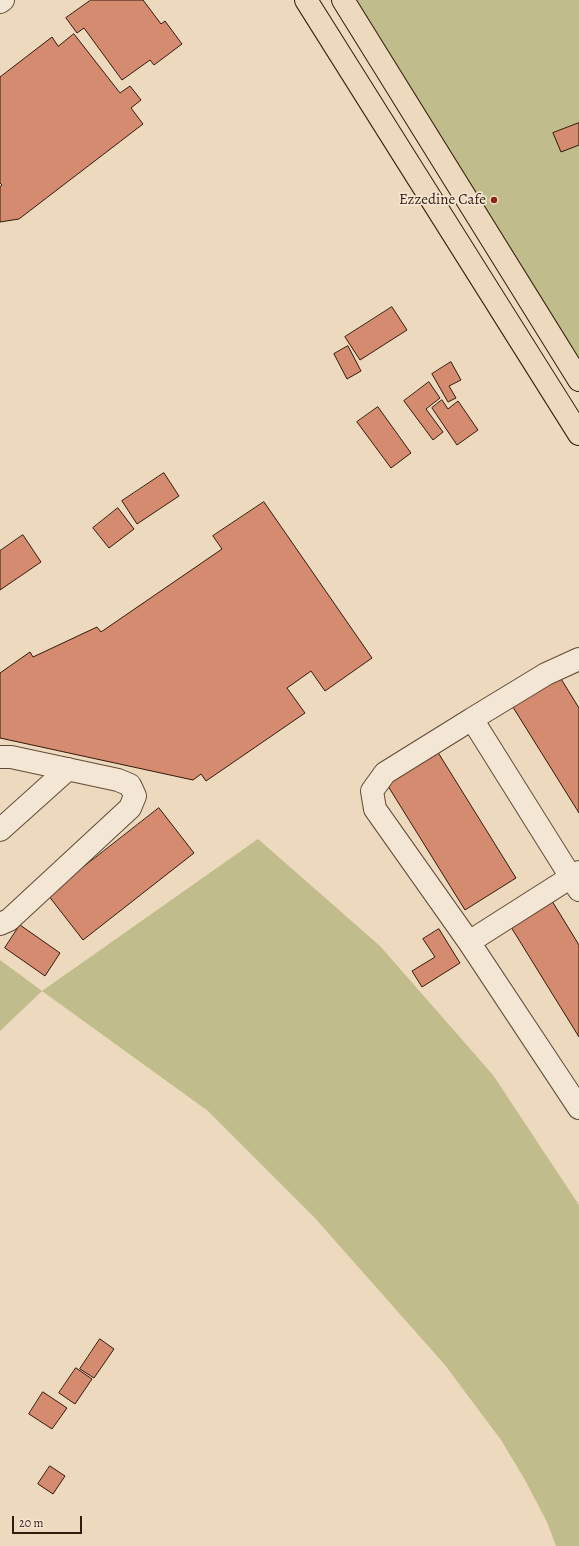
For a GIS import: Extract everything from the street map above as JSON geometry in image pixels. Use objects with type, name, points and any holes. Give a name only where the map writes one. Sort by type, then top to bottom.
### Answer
[{"type":"main road","points":[[306,0],[579,434]]},
{"type":"main road","points":[[343,0],[579,380]]},
{"type":"lane","points":[[579,659],[546,674],[385,773],[372,791],[375,808],[469,942],[579,1107]]},
{"type":"lane","points":[[469,942],[576,880],[472,719]]},
{"type":"lane","points":[[0,757],[11,757],[118,780],[130,785],[136,796],[130,808],[9,920],[0,924]]},
{"type":"lane","points":[[0,830],[68,769]]},
{"type":"shaded area","points":[[352,0],[579,0],[579,357],[489,219]]},
{"type":"shaded area","points":[[258,839],[380,946],[493,1075],[579,1205],[579,1546],[556,1546],[547,1522],[525,1480],[501,1440],[445,1365],[314,1217],[208,1111],[42,991]]},
{"type":"shaded area","points":[[0,960],[42,991],[0,1031]]},
{"type":"building","points":[[91,0],[143,0],[161,24],[165,21],[182,44],[154,65],[150,60],[122,80],[84,28],[77,33],[66,18]]},
{"type":"building","points":[[74,34],[120,93],[130,86],[141,100],[131,108],[143,124],[19,219],[0,222],[0,187],[2,185],[0,183],[0,77],[52,37],[58,46]]},
{"type":"building","points":[[579,123],[579,145],[561,152],[553,133]]},
{"type":"building","points":[[392,307],[407,330],[360,360],[345,337]]},
{"type":"building","points":[[348,346],[361,371],[347,379],[334,354]]},
{"type":"building","points":[[451,362],[461,380],[449,386],[456,398],[448,402],[432,374]]},
{"type":"building","points":[[429,382],[440,398],[426,409],[443,432],[433,440],[404,401]]},
{"type":"building","points":[[442,400],[448,409],[458,401],[478,430],[457,445],[432,408]]},
{"type":"building","points":[[378,407],[411,453],[391,468],[357,422]]},
{"type":"building","points":[[164,473],[179,496],[137,524],[122,501]]},
{"type":"building","points":[[264,502],[372,658],[325,691],[311,671],[287,688],[305,713],[206,781],[201,774],[193,780],[0,738],[0,673],[30,652],[33,657],[97,627],[101,632],[222,549],[213,536]]},
{"type":"building","points":[[118,508],[134,529],[109,548],[93,528]]},
{"type":"building","points":[[23,535],[41,562],[0,590],[0,551]]},
{"type":"building","points":[[558,674],[579,708],[579,813],[511,704]]},
{"type":"building","points":[[434,746],[516,878],[465,910],[383,778]]},
{"type":"building","points":[[159,808],[194,853],[83,940],[48,895]]},
{"type":"building","points":[[552,901],[579,945],[579,1037],[511,927]]},
{"type":"building","points":[[20,925],[60,953],[45,976],[5,948]]},
{"type":"building","points":[[439,929],[460,963],[422,987],[412,971],[435,957],[423,939]]},
{"type":"building","points":[[100,1339],[114,1349],[94,1378],[80,1369]]},
{"type":"building","points":[[76,1368],[92,1379],[75,1404],[59,1393]]},
{"type":"building","points":[[43,1392],[67,1408],[52,1429],[29,1414]]},
{"type":"building","points":[[50,1466],[65,1476],[53,1494],[38,1484]]},
{"type":"place","name":"Ezzedine Cafe","points":[[494,200]]}]
